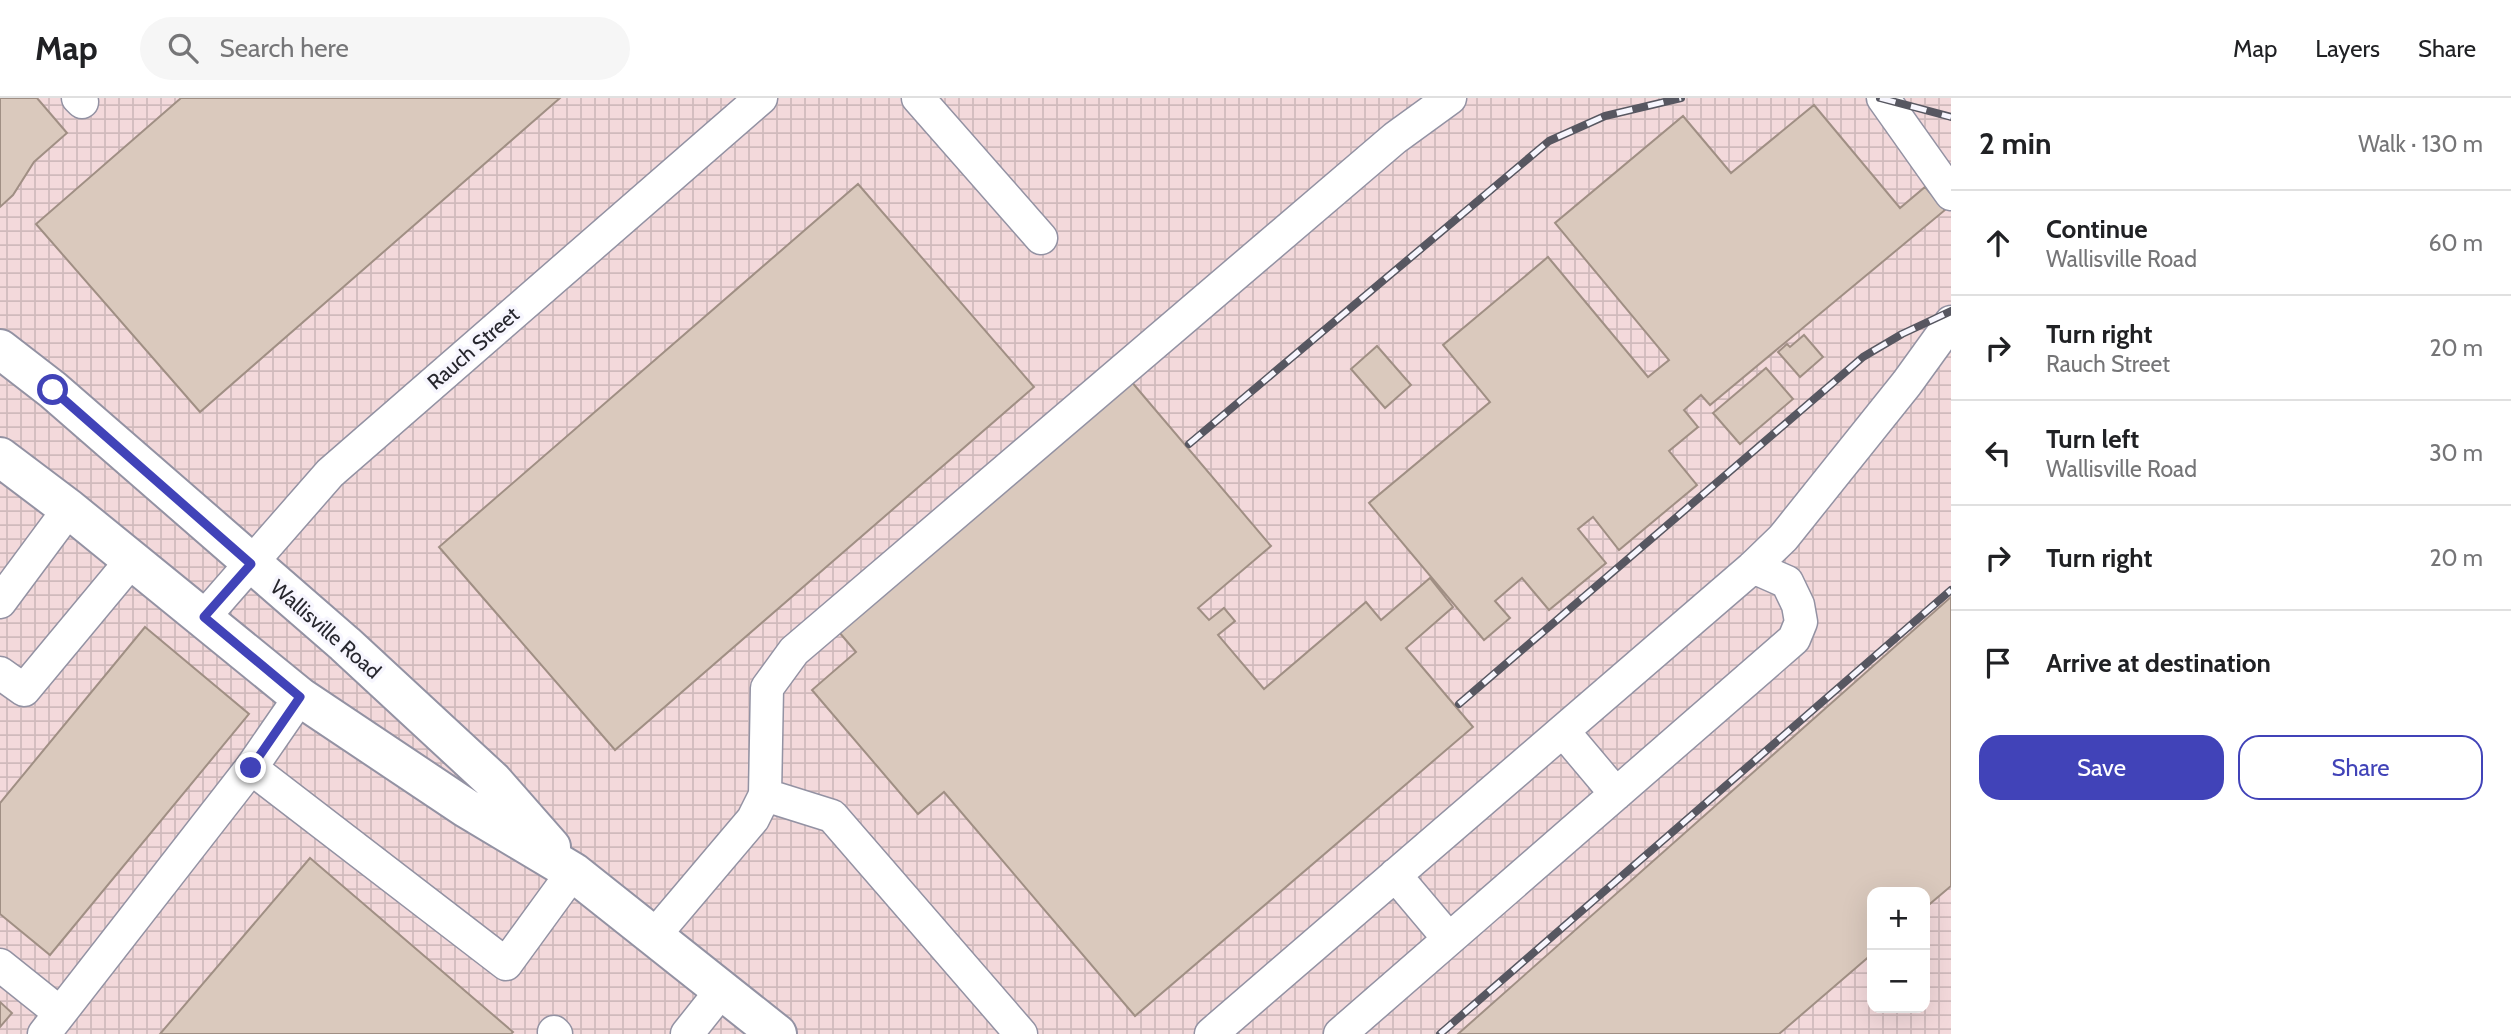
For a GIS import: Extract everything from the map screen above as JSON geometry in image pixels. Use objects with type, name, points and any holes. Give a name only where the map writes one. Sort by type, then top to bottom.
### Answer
[{"type":"main road","name":"Wallisville Road","points":[[0,349],[53,390],[345,644],[493,781],[573,872]]},
{"type":"main road","name":"Wallisville Road","points":[[0,457],[69,509],[300,697],[466,808],[573,872],[777,1034]]},
{"type":"street","name":"Rauch Street","points":[[204,617],[330,473],[761,98]]},
{"type":"street","points":[[918,98],[1041,239]]},
{"type":"street","points":[[654,936],[753,819],[765,795],[766,688],[794,652],[1395,138],[1450,98]]},
{"type":"street","points":[[1883,98],[1951,194]]},
{"type":"street","points":[[1211,1034],[1753,568],[1783,538],[1907,383],[1951,322]]},
{"type":"street","points":[[0,602],[69,509]]},
{"type":"street","points":[[0,673],[24,690],[132,560]]},
{"type":"street","points":[[1340,1034],[1794,639],[1801,621],[1798,605],[1787,582],[1753,568]]},
{"type":"street","points":[[0,965],[52,1023],[251,768],[300,697]]},
{"type":"street","points":[[1563,731],[1616,794]]},
{"type":"street","points":[[251,768],[506,964],[573,872]]},
{"type":"street","points":[[765,795],[832,816],[1021,1034]]},
{"type":"street","points":[[1395,875],[1449,939]]},
{"type":"street","points":[[687,1034],[722,990]]},
{"type":"shaded area","points":[[0,98],[1951,98],[1951,1034],[0,1034]]},
{"type":"building","points":[[0,98],[37,98],[67,133],[34,162],[13,195],[0,207]]},
{"type":"building","points":[[181,98],[560,98],[200,412],[36,224]]},
{"type":"building","points":[[1814,105],[1900,208],[1925,187],[1945,210],[1710,405],[1701,395],[1684,410],[1698,427],[1669,451],[1697,485],[1619,550],[1593,517],[1578,529],[1606,563],[1549,610],[1522,578],[1495,601],[1510,618],[1484,640],[1369,503],[1490,402],[1443,345],[1548,257],[1648,377],[1669,360],[1555,223],[1683,116],[1731,173]]},
{"type":"building","points":[[858,184],[1034,387],[615,750],[439,547]]},
{"type":"building","points":[[1804,335],[1823,357],[1800,377],[1778,352],[1787,344],[1790,347]]},
{"type":"building","points":[[1377,346],[1411,385],[1385,408],[1351,369]]},
{"type":"building","points":[[1766,368],[1793,399],[1740,444],[1713,413]]},
{"type":"building","points":[[1130,380],[1271,546],[1198,608],[1209,620],[1224,608],[1235,621],[1218,635],[1264,689],[1366,602],[1381,620],[1430,578],[1453,607],[1406,648],[1473,727],[1135,1016],[944,792],[918,814],[812,690],[856,652],[839,632]]},
{"type":"building","points":[[1951,597],[1951,886],[1930,904],[1930,887],[1867,887],[1867,958],[1779,1034],[1458,1034]]},
{"type":"building","points":[[145,627],[249,714],[50,955],[0,914],[0,803]]},
{"type":"building","points":[[310,858],[513,1032],[160,1034]]},
{"type":"building","points":[[0,1002],[12,1013],[0,1027]]},
{"type":"railway","points":[[1189,444],[1549,141],[1605,116],[1681,98]]},
{"type":"railway","points":[[1880,98],[1951,117]]},
{"type":"railway","points":[[1459,704],[1863,357],[1902,334],[1951,311]]},
{"type":"railway","points":[[1440,1034],[1951,590]]},
{"type":"route","points":[[53,390],[251,564],[204,617],[300,697],[251,768]]}]
